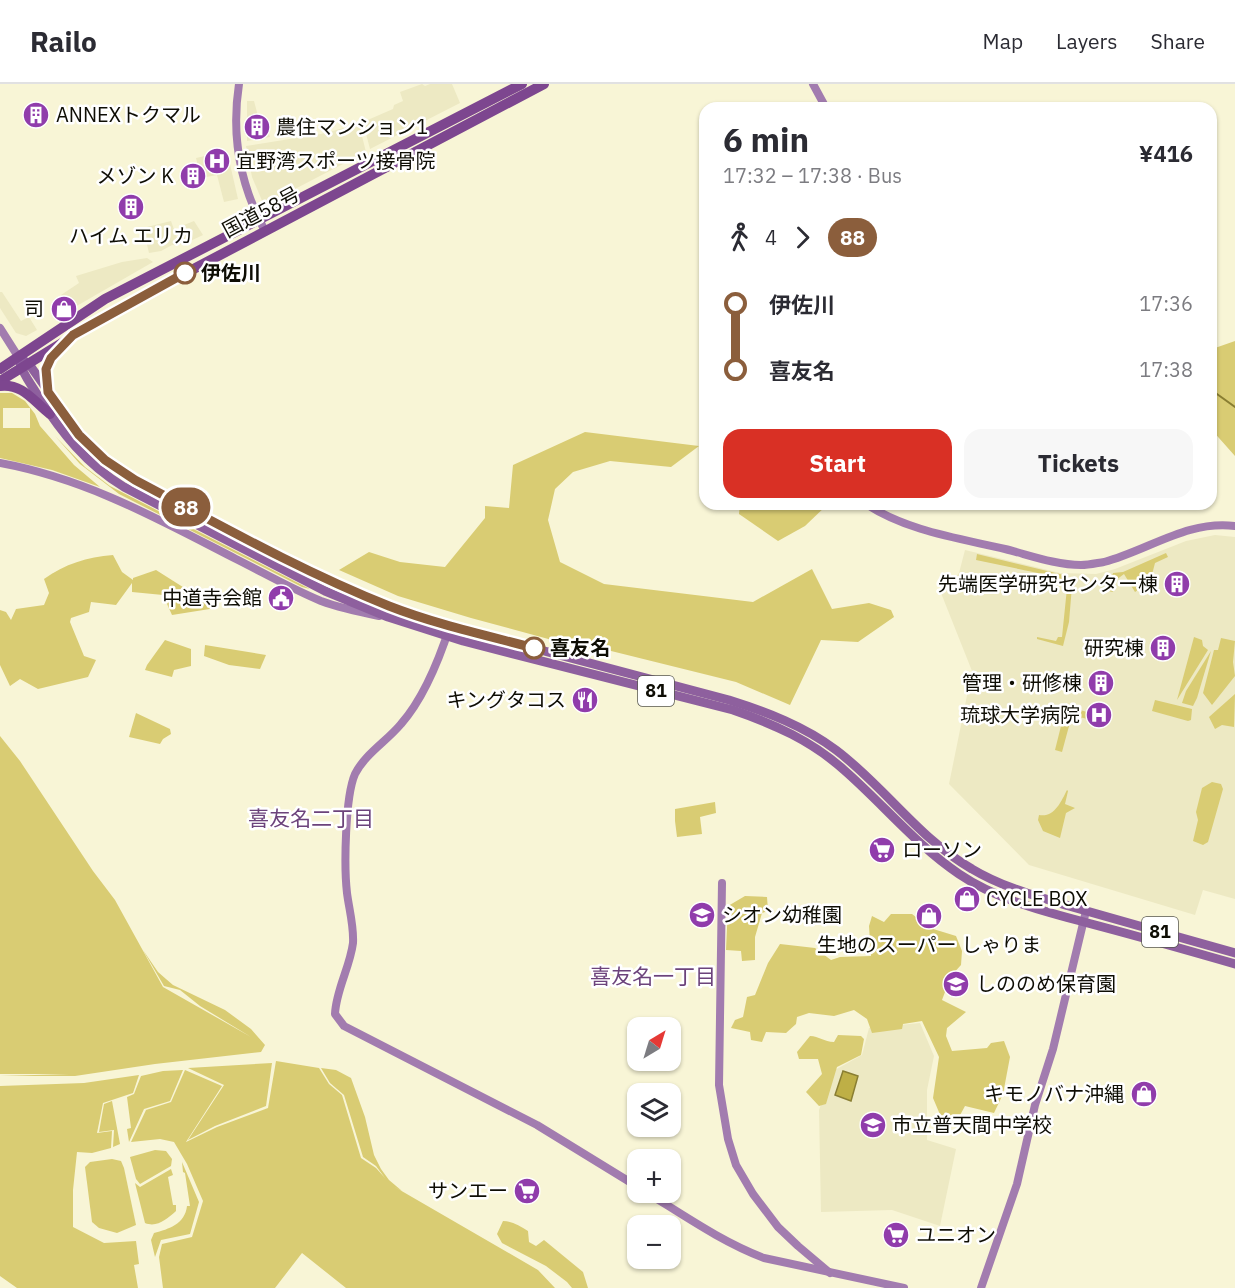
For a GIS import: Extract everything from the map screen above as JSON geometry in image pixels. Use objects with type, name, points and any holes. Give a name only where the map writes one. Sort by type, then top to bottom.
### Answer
[{"type":"highway","name":"国道58号","points":[[0,381],[105,299],[522,84]]},
{"type":"highway","name":"国道58号","points":[[0,369],[23,364],[265,231],[544,84]]},
{"type":"highway","points":[[0,386],[22,390],[50,414]]},
{"type":"main road","points":[[48,392],[46,374],[48,363],[73,335]]},
{"type":"main road","name":"81","points":[[23,364],[48,392],[79,435],[120,472],[331,581],[449,630],[733,710],[786,730],[816,748],[844,769],[913,836],[959,874],[982,887],[1023,904],[1235,964]]},
{"type":"main road","name":"81","points":[[23,364],[50,414],[79,451],[113,480],[325,591],[388,617],[449,630],[729,700],[760,710],[792,724],[842,755],[926,835],[970,868],[995,882],[1086,911],[1235,953]]},
{"type":"street","points":[[239,84],[236,147],[242,176],[258,219],[265,231]]},
{"type":"street","points":[[813,84],[823,102]]},
{"type":"street","points":[[0,328],[23,364]]},
{"type":"street","points":[[0,463],[56,476],[110,496],[307,595],[354,611],[388,617]]},
{"type":"street","points":[[875,510],[914,527],[1050,560],[1082,565],[1117,558],[1193,528],[1215,525],[1235,526]]},
{"type":"street","points":[[307,595],[316,596],[325,591],[331,581]]},
{"type":"street","points":[[449,630],[413,708],[400,726],[361,766],[352,782],[346,868],[353,941],[335,1014],[344,1026],[528,1120],[627,1180]]},
{"type":"street","points":[[722,883],[719,1085],[728,1139],[736,1165],[753,1194],[778,1227],[830,1273]]},
{"type":"street","points":[[981,1288],[1017,1184],[1035,1105],[1053,1049],[1086,911]]},
{"type":"street","points":[[664,1203],[743,1250],[764,1258],[904,1288]]},
{"type":"shaded area","points":[[422,84],[425,86],[452,84],[460,103],[370,149],[363,122],[393,109],[394,105],[403,101],[400,92]]},
{"type":"shaded area","points":[[247,101],[254,101],[259,120],[265,121],[270,137],[247,141]]},
{"type":"shaded area","points":[[359,124],[366,152],[268,203],[263,203],[252,177],[246,146],[321,134]]},
{"type":"shaded area","points":[[227,151],[238,199],[224,202],[217,175],[201,178],[196,158]]},
{"type":"shaded area","points":[[171,221],[177,238],[187,233],[184,225],[194,221],[203,235],[184,244],[172,245],[161,251],[149,253],[143,228]]},
{"type":"shaded area","points":[[147,258],[153,262],[61,315],[53,303],[79,283],[76,276],[122,262]]},
{"type":"shaded area","points":[[0,292],[21,321],[29,317],[37,330],[26,336],[16,333],[0,308]]},
{"type":"shaded area","points":[[1235,341],[1235,456],[1217,436],[1217,347]]},
{"type":"shaded area","points":[[0,393],[12,393],[25,401],[35,414],[40,426],[74,465],[100,487],[52,470],[0,458]],"holes":[[[3,408],[30,408],[30,428],[3,428]]]},
{"type":"shaded area","points":[[585,432],[699,446],[671,467],[610,461],[573,472],[555,489],[548,520],[560,562],[604,584],[753,602],[812,569],[832,609],[869,603],[891,610],[894,617],[858,642],[821,640],[790,705],[736,682],[591,646],[552,640],[471,618],[398,596],[339,570],[369,552],[400,562],[445,567],[485,518],[485,506],[509,508],[513,465]]},
{"type":"shaded area","points":[[55,436],[85,467],[110,486],[310,589],[119,494],[80,464]]},
{"type":"shaded area","points":[[739,510],[822,510],[805,526],[778,541],[739,514]]},
{"type":"shaded area","name":"琉球大学病院","points":[[1215,535],[1235,537],[1235,899],[1203,890],[1195,915],[1029,865],[949,784],[972,671],[941,593],[959,573],[965,550],[1060,573],[1096,574],[1115,569],[1186,541]]},
{"type":"shaded area","points":[[1166,553],[1168,557],[1155,563],[1148,590],[1142,587],[1135,592],[1124,574],[1116,580],[1113,592],[1108,591],[1113,573],[1123,572]]},
{"type":"shaded area","points":[[977,554],[1064,575],[1072,586],[1069,622],[1063,646],[1037,639],[1037,637],[1056,641],[1058,637],[1062,637],[1067,588],[1063,587],[1065,584],[1060,578],[1057,580],[1057,577],[976,560]]},
{"type":"shaded area","points":[[113,555],[122,572],[133,580],[133,578],[156,570],[216,608],[172,615],[163,595],[132,592],[132,583],[116,605],[91,602],[89,612],[71,618],[70,622],[84,656],[96,660],[88,677],[38,689],[20,679],[10,686],[0,665],[0,610],[6,612],[11,620],[16,609],[44,605],[49,593],[44,579],[77,562]]},
{"type":"shaded area","points":[[1194,637],[1202,640],[1203,646],[1208,650],[1177,700]]},
{"type":"shaded area","points":[[1221,638],[1235,641],[1233,662],[1235,676],[1212,705],[1203,693],[1214,650],[1218,650]]},
{"type":"shaded area","points":[[165,640],[191,649],[191,666],[174,670],[172,677],[145,670]]},
{"type":"shaded area","points":[[205,645],[266,655],[260,669],[229,665],[204,656]]},
{"type":"shaded area","points":[[1211,651],[1193,706],[1182,703],[1186,691]]},
{"type":"shaded area","points":[[1235,694],[1234,727],[1222,725],[1215,729],[1209,717]]},
{"type":"shaded area","points":[[1155,700],[1192,709],[1191,720],[1152,711]]},
{"type":"shaded area","points":[[1066,706],[1094,714],[1091,720],[1072,715],[1062,752],[1055,750]]},
{"type":"shaded area","points":[[136,713],[170,729],[171,734],[160,744],[129,737]]},
{"type":"shaded area","points":[[0,736],[20,761],[115,900],[163,987],[251,1037],[200,1006],[180,990],[164,986],[143,950],[158,972],[173,985],[225,1010],[251,1029],[265,1045],[261,1052],[75,1076],[0,1076],[69,1074],[0,1074]]},
{"type":"shaded area","points":[[1212,782],[1221,784],[1223,789],[1208,842],[1203,845],[1193,841],[1198,820],[1196,812],[1202,788]]},
{"type":"shaded area","points":[[1067,790],[1065,804],[1075,808],[1066,813],[1060,838],[1043,831],[1038,820],[1039,815],[1053,812]]},
{"type":"shaded area","points":[[715,802],[716,813],[700,817],[702,834],[677,837],[675,809]]},
{"type":"shaded area","points":[[745,896],[767,897],[768,911],[762,913],[755,937],[755,960],[742,961],[741,951],[726,950],[728,906]]},
{"type":"shaded area","points":[[891,914],[912,914],[930,928],[956,936],[962,951],[961,965],[951,976],[942,1000],[966,1012],[947,1028],[946,1036],[952,1051],[987,1048],[991,1043],[1004,1041],[1010,1057],[1003,1094],[994,1113],[965,1106],[958,1119],[944,1124],[933,1098],[939,1057],[922,1021],[903,1024],[902,1029],[872,1033],[867,1019],[854,1010],[834,1016],[809,1013],[797,1017],[796,1024],[786,1033],[766,1032],[762,1042],[751,1040],[750,1032],[731,1028],[735,1020],[743,1017],[747,997],[755,995],[768,963],[780,944],[815,948],[831,960],[840,957],[871,956],[869,926],[872,916],[884,922]]},
{"type":"shaded area","name":"市立普天間中学校","points":[[920,1023],[934,1056],[927,1090],[927,1140],[956,1149],[940,1226],[892,1210],[821,1212],[819,1110],[833,1071],[862,1055],[869,1028]]},
{"type":"shaded area","points":[[838,1035],[861,1036],[864,1039],[861,1055],[837,1067],[826,1104],[819,1106],[806,1092],[822,1074],[818,1059],[799,1059],[797,1052],[810,1036],[834,1042]]},
{"type":"shaded area","points":[[276,1061],[319,1068],[329,1084],[342,1095],[361,1158],[376,1168],[385,1178],[376,1166],[363,1157],[344,1095],[330,1083],[321,1068],[336,1070],[351,1078],[365,1117],[374,1155],[389,1180],[402,1191],[393,1186],[538,1270],[555,1288],[346,1288],[302,1253],[275,1288],[163,1288],[159,1257],[162,1244],[192,1237],[203,1201],[187,1164],[174,1142],[160,1139],[131,1142],[146,1110],[171,1102],[185,1070],[222,1086],[186,1142],[217,1127],[268,1108]]},
{"type":"shaded area","points":[[272,1063],[266,1106],[215,1126],[188,1140],[224,1085],[188,1068]]},
{"type":"shaded area","points":[[183,1070],[170,1101],[144,1109],[129,1142],[127,1129],[131,1128],[127,1097],[134,1094],[141,1076],[163,1071]]},
{"type":"shaded area","points":[[843,1071],[858,1076],[851,1101],[835,1095]]},
{"type":"shaded area","points":[[139,1075],[133,1093],[103,1103],[97,1133],[112,1131],[111,1148],[92,1153],[77,1152],[73,1190],[73,1227],[104,1243],[136,1241],[139,1264],[134,1265],[138,1288],[17,1288],[0,1276],[0,1086],[84,1083]]},
{"type":"shaded area","points":[[112,1101],[120,1144],[113,1147],[114,1130],[99,1132],[104,1104]]},
{"type":"shaded area","points":[[155,1150],[166,1151],[172,1159],[171,1166],[140,1184],[136,1179],[130,1157]]},
{"type":"shaded area","points":[[112,1159],[121,1161],[124,1168],[136,1225],[117,1233],[99,1228],[92,1222],[85,1167],[90,1162]]},
{"type":"shaded area","points":[[182,1162],[199,1202],[190,1234],[161,1240],[155,1257],[151,1240],[154,1233],[175,1225],[183,1217],[187,1206],[190,1206]]},
{"type":"shaded area","points":[[171,1169],[173,1175],[168,1177],[176,1211],[158,1224],[145,1223],[135,1183],[140,1187]]},
{"type":"shaded area","points":[[503,1221],[513,1223],[528,1231],[529,1242],[536,1246],[544,1240],[583,1272],[588,1288],[572,1288],[546,1266],[502,1243],[497,1234]]},
{"type":"waterway","points":[[1217,394],[1235,407]]},
{"type":"bus line","name":"88","points":[[185,273],[73,335],[48,363],[46,369],[48,392],[87,444],[120,472],[344,587],[391,607],[431,620],[534,648]]},
{"type":"place","name":"ANNEXトクマル","points":[[36,115]]},
{"type":"place","name":"農住マンション1","points":[[257,127]]},
{"type":"place","name":"宜野湾スポーツ接骨院","points":[[217,161]]},
{"type":"place","name":"メゾン K","points":[[193,176]]},
{"type":"place","name":"ハイム エリカ","points":[[131,207]]},
{"type":"place","name":"伊佐川","points":[[185,273]]},
{"type":"place","name":"司","points":[[64,309]]},
{"type":"place","name":"先端医学研究センター棟","points":[[1177,584]]},
{"type":"place","name":"中道寺会館","points":[[281,598]]},
{"type":"place","name":"喜友名","points":[[534,648]]},
{"type":"place","name":"研究棟","points":[[1163,648]]},
{"type":"place","name":"管理・研修棟","points":[[1101,683]]},
{"type":"place","name":"キングタコス","points":[[585,700]]},
{"type":"place","name":"琉球大学病院","points":[[1099,715]]},
{"type":"place","name":"ローソン","points":[[882,850]]},
{"type":"place","name":"CYCLE BOX","points":[[967,899]]},
{"type":"place","name":"シオン幼稚園","points":[[702,915]]},
{"type":"place","name":"生地のスーパー しゃりま","points":[[929,916]]},
{"type":"place","name":"しののめ保育園","points":[[956,984]]},
{"type":"place","name":"キモノバナ沖縄","points":[[1144,1094]]},
{"type":"place","name":"市立普天間中学校","points":[[873,1125]]},
{"type":"place","name":"サンエー","points":[[527,1191]]},
{"type":"place","name":"ユニオン","points":[[896,1235]]},
{"type":"district","name":"喜友名二丁目","points":[[311,819]]},
{"type":"district","name":"喜友名一丁目","points":[[653,977]]}]
